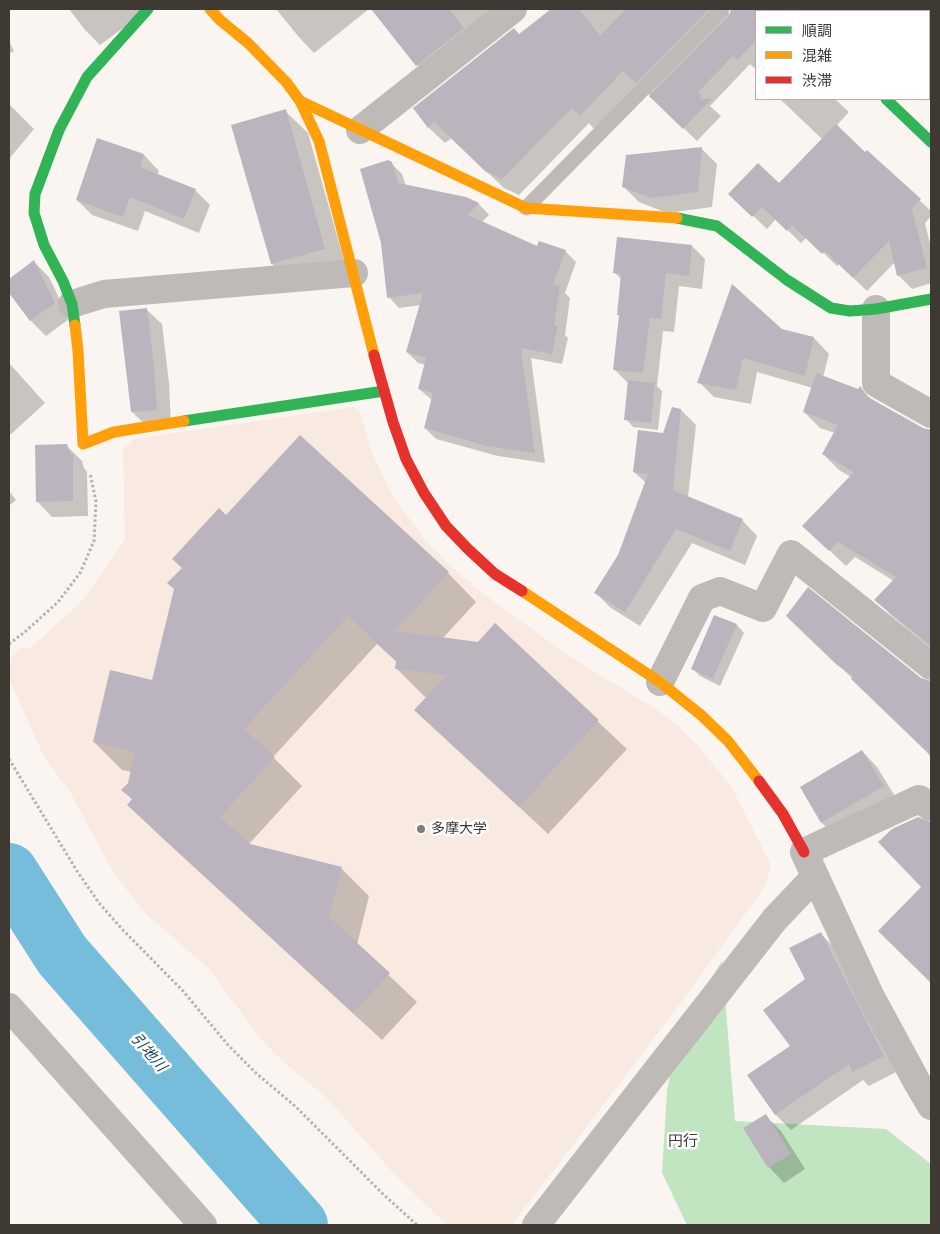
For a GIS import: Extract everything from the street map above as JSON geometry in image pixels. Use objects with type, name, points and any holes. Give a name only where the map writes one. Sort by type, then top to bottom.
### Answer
[{"type":"street","points":[[148,9],[87,78],[58,130],[35,194],[34,212],[44,245],[63,281],[72,304],[78,350],[83,444],[114,432],[384,391]]},
{"type":"street","points":[[210,9],[272,66],[300,101],[319,141],[384,391],[406,459],[446,526],[468,550],[495,574],[660,682],[701,715],[733,747],[783,814],[804,852],[871,997],[931,1106]]},
{"type":"street","points":[[360,130],[512,9]]},
{"type":"street","points":[[887,100],[931,142]]},
{"type":"street","points":[[300,101],[526,208],[687,219],[717,226],[787,280],[831,308],[850,311],[876,309],[931,299]]},
{"type":"street","points":[[72,304],[104,294],[354,273]]},
{"type":"street","points":[[876,309],[876,383],[931,414]]},
{"type":"street","points":[[660,682],[702,598],[720,591],[763,608],[791,554],[931,666]]},
{"type":"street","points":[[804,852],[919,798],[931,807]]},
{"type":"street","points":[[536,1225],[775,919],[815,877]]},
{"type":"street","points":[[9,1007],[203,1225]]},
{"type":"lane","points":[[526,208],[722,9]]},
{"type":"path","points":[[9,644],[58,602],[80,573],[94,541],[96,501],[83,444]]},
{"type":"path","points":[[9,759],[98,903],[183,991],[228,1045],[256,1074],[295,1106],[383,1194],[417,1225]]},
{"type":"shaded area","name":"多摩大学","points":[[354,407],[360,412],[372,453],[392,495],[427,542],[481,592],[569,656],[659,711],[679,727],[697,745],[731,786],[771,865],[766,885],[680,1004],[512,1225],[447,1225],[396,1176],[326,1097],[287,1065],[263,1042],[209,969],[146,914],[115,875],[70,792],[44,757],[9,678],[9,660],[23,646],[28,650],[82,601],[125,540],[123,450],[134,439]]},
{"type":"green space","points":[[722,961],[735,1121],[886,1129],[931,1164],[931,1225],[687,1225],[662,1173],[667,1091],[679,1028]]},
{"type":"building","points":[[371,9],[449,9],[464,28],[416,66]]},
{"type":"building","points":[[551,9],[579,9],[600,36],[626,9],[709,9],[636,83],[623,71],[580,116],[572,108],[502,179],[486,172],[434,122],[428,128],[413,108],[514,28],[519,34]]},
{"type":"building","points":[[731,9],[756,9],[755,41],[737,60],[733,56],[698,92],[702,96],[699,99],[712,99],[683,129],[649,96],[729,16]]},
{"type":"building","points":[[286,109],[325,249],[271,264],[231,125]]},
{"type":"building","points":[[836,124],[865,152],[867,150],[921,199],[912,209],[927,268],[897,276],[889,241],[853,278],[825,251],[822,254],[792,225],[787,231],[762,207],[752,217],[728,194],[758,163],[779,183]]},
{"type":"building","points":[[97,138],[144,154],[140,167],[196,189],[184,219],[130,197],[123,217],[76,200]]},
{"type":"building","points":[[702,147],[698,192],[651,198],[622,187],[626,155]]},
{"type":"building","points":[[388,160],[392,162],[398,183],[466,197],[479,203],[468,215],[537,246],[539,241],[566,250],[553,285],[560,286],[554,326],[558,326],[552,354],[521,348],[535,453],[486,446],[424,428],[433,393],[418,389],[426,358],[406,352],[423,293],[387,298],[381,243],[360,169]]},
{"type":"building","points":[[617,237],[692,245],[689,276],[666,273],[661,319],[650,318],[643,373],[613,370],[621,274],[613,273]]},
{"type":"building","points":[[34,260],[55,303],[30,321],[9,293],[9,279]]},
{"type":"building","points":[[732,284],[782,329],[814,337],[805,376],[743,358],[736,390],[697,383]]},
{"type":"building","points":[[147,308],[157,410],[131,412],[119,311]]},
{"type":"building","points":[[816,373],[858,389],[860,386],[868,397],[923,428],[931,430],[931,646],[874,600],[896,577],[838,542],[829,551],[802,526],[854,472],[822,454],[838,425],[803,412]]},
{"type":"building","points":[[628,380],[655,383],[651,423],[624,420]]},
{"type":"building","points":[[672,407],[681,409],[673,490],[743,519],[730,551],[676,529],[625,612],[594,593],[618,555],[648,474],[633,472],[638,430],[663,433]]},
{"type":"building","points":[[300,435],[449,572],[395,631],[478,642],[495,623],[599,720],[519,807],[414,710],[447,675],[395,669],[396,661],[348,616],[244,729],[275,757],[220,817],[250,844],[342,867],[329,917],[390,973],[353,1013],[127,805],[132,799],[121,790],[128,783],[135,752],[93,742],[110,670],[152,680],[174,589],[167,583],[182,568],[172,559],[219,508],[226,515]]},
{"type":"building","points":[[67,444],[69,451],[73,455],[73,501],[36,502],[35,445]]},
{"type":"building","points":[[808,587],[921,678],[931,681],[931,756],[851,679],[853,676],[837,665],[786,616]]},
{"type":"building","points":[[714,615],[737,624],[713,679],[691,669]]},
{"type":"building","points":[[862,750],[884,786],[821,823],[800,787]]},
{"type":"building","points":[[918,817],[931,822],[931,983],[878,931],[921,887],[878,842],[892,829]]},
{"type":"building","points":[[821,932],[884,1056],[853,1072],[849,1064],[775,1115],[747,1075],[790,1046],[763,1010],[805,979],[789,948]]},
{"type":"building","points":[[766,1114],[791,1154],[768,1168],[743,1128]]},
{"type":"waterway","name":"引地川","points":[[9,872],[62,955],[299,1225]]},
{"type":"traffic: fast","points":[[75,325],[72,304],[63,281],[44,245],[34,213],[35,194],[59,130],[87,77],[148,9]]},
{"type":"traffic: fast","points":[[887,100],[931,142]]},
{"type":"traffic: fast","points":[[677,218],[717,226],[787,280],[831,308],[850,311],[876,309],[931,299]]},
{"type":"traffic: fast","points":[[184,421],[384,391]]},
{"type":"traffic: slow","points":[[210,9],[220,20],[248,43],[287,83],[300,101],[319,141],[374,355]]},
{"type":"traffic: slow","points":[[300,101],[526,208],[677,218]]},
{"type":"traffic: slow","points":[[75,325],[83,444],[114,432],[184,421]]},
{"type":"traffic: slow","points":[[522,591],[660,682],[701,715],[728,741],[759,781]]},
{"type":"traffic: jam","points":[[374,355],[393,422],[406,459],[424,493],[446,526],[468,549],[495,574],[522,591]]},
{"type":"traffic: jam","points":[[759,781],[783,814],[804,852]]},
{"type":"place","name":"多摩大学","points":[[421,829]]},
{"type":"district","name":"円行","points":[[683,1142]]}]
